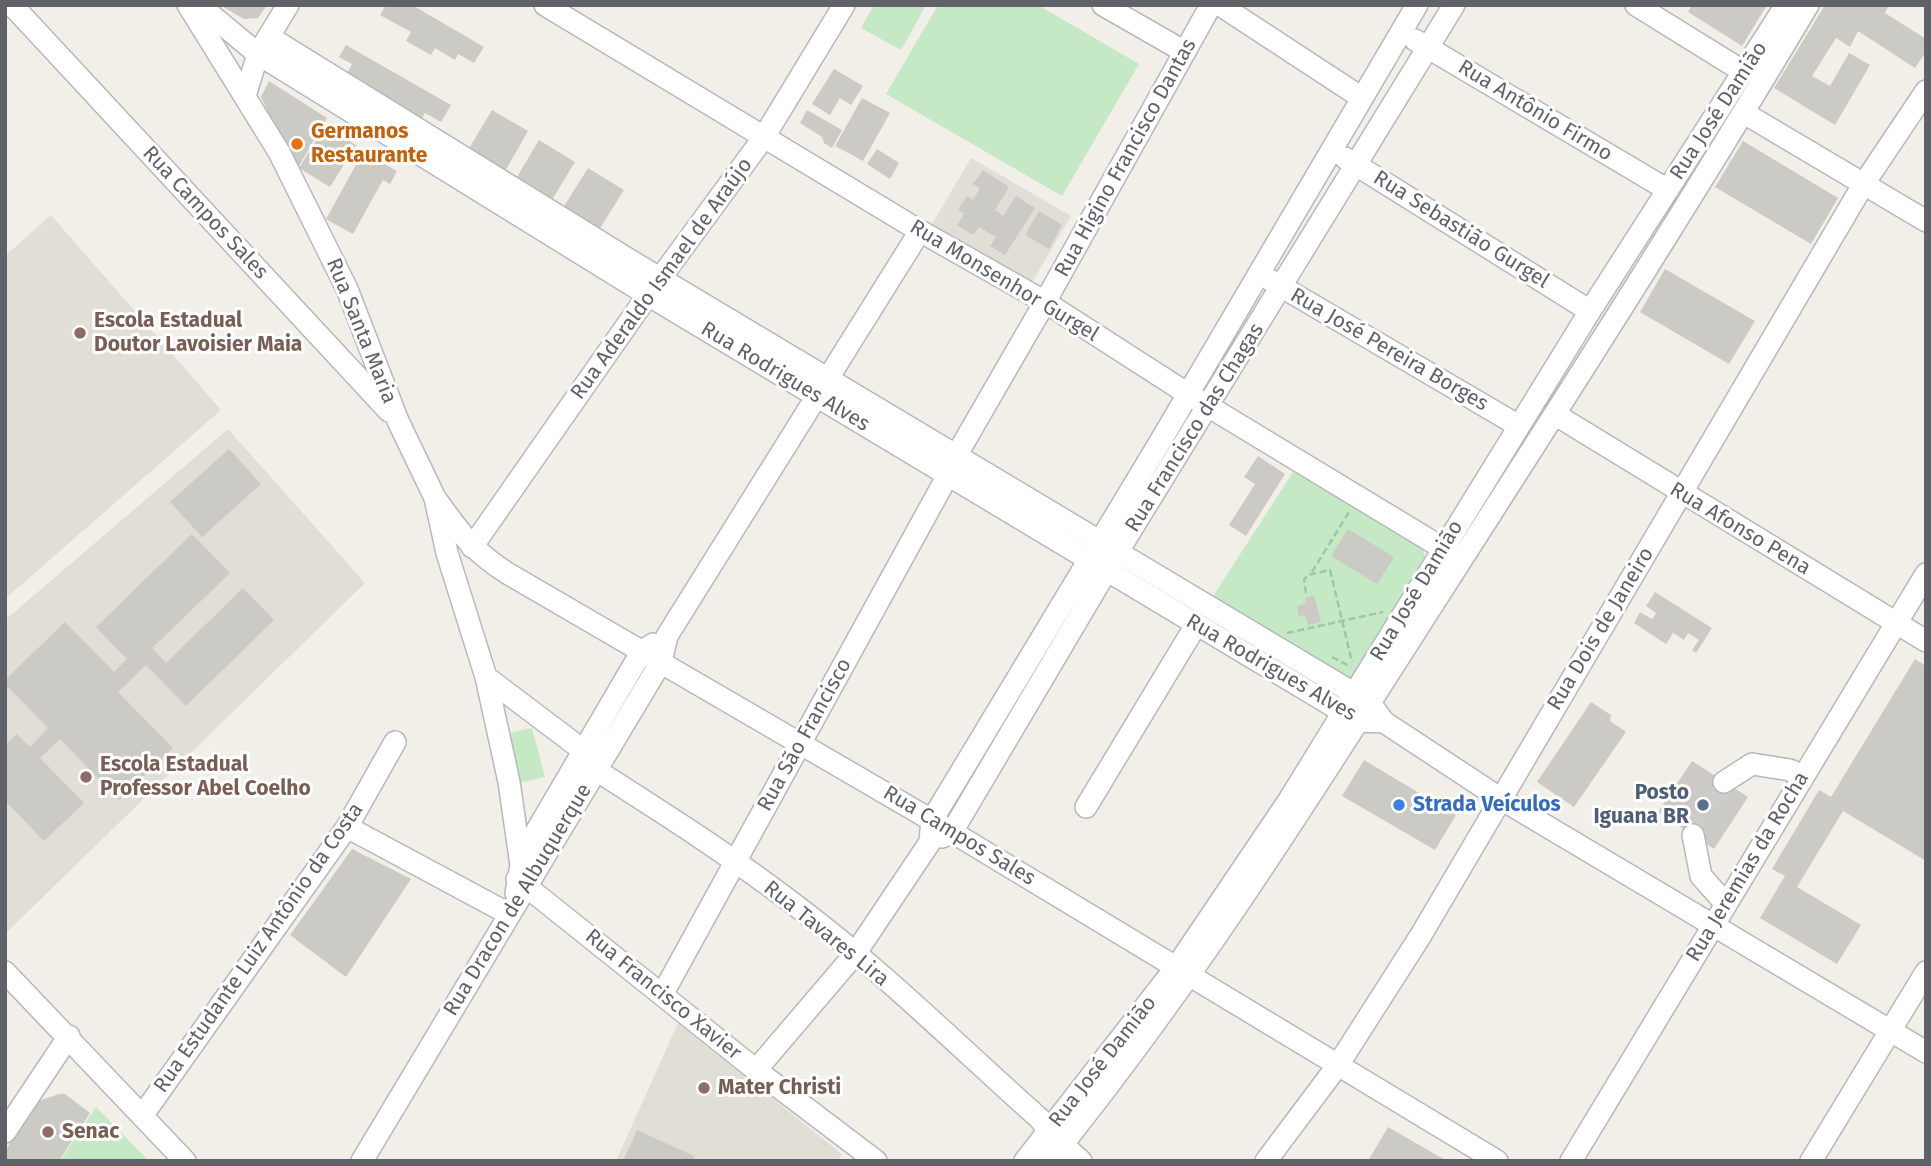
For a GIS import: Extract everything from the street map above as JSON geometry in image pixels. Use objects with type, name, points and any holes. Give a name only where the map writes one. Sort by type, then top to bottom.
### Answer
[{"type":"street","name":"Rua Campos Sales","points":[[12,5],[398,421]]},
{"type":"street","name":"Rua Santa Maria","points":[[188,5],[279,152],[348,289],[398,421],[435,498],[447,553],[486,677],[509,782],[521,876],[512,910]]},
{"type":"street","name":"Rua Rodrigues Alves","points":[[200,5],[654,287],[1356,708]]},
{"type":"street","points":[[244,96],[263,45],[288,5]]},
{"type":"street","name":"Rua Monsenhor Gurgel","points":[[545,5],[920,231],[1045,302],[1188,394],[1462,559]]},
{"type":"street","points":[[1104,5],[1185,52]]},
{"type":"street","name":"Rua Higino Francisco Dantas","points":[[952,466],[1211,5]]},
{"type":"street","points":[[1220,5],[1362,98]]},
{"type":"street","name":"Rua Francisco das Chagas","points":[[756,1070],[855,954],[930,842],[932,820],[1418,5]]},
{"type":"street","name":"Rua Francisco das Chagas","points":[[952,832],[1112,562],[1454,5]]},
{"type":"street","points":[[1636,5],[1744,72],[1744,113],[1926,221]]},
{"type":"street","name":"Rua José Damião","points":[[1356,708],[1443,548],[1590,311],[1786,5]]},
{"type":"street","name":"Rua José Damião","points":[[1025,1161],[1054,1136],[1184,970],[1289,800],[1462,559],[1556,415],[1808,5]]},
{"type":"street","name":"Rua Aderaldo Ismael de Araújo","points":[[472,547],[654,287],[764,137],[834,9]]},
{"type":"street","name":"Rua Antônio Firmo","points":[[1402,32],[1668,190]]},
{"type":"street","name":"Rua Dois de Janeiro","points":[[1266,1161],[1338,1065],[1421,935],[1863,185],[1926,91]]},
{"type":"street","name":"Rua Sebastião Gurgel","points":[[1332,150],[1590,311]]},
{"type":"street","name":"Rua Dracon de Albuquerque","points":[[521,876],[596,770],[661,662],[667,636],[920,231]]},
{"type":"street","points":[[1622,262],[1643,274]]},
{"type":"street","name":"Rua José Pereira Borges","points":[[1259,273],[1519,426]]},
{"type":"street","name":"Rua Afonso Pena","points":[[1556,415],[1926,641]]},
{"type":"street","name":"Rua São Francisco","points":[[662,995],[952,466]]},
{"type":"street","name":"Rua Campos Sales","points":[[435,498],[472,547],[507,573],[932,820],[1497,1161]]},
{"type":"street","name":"Rua Rodrigues Alves","points":[[1112,562],[1196,625],[1384,722],[1501,799],[1926,1052]]},
{"type":"street","name":"Rua Jeremias da Rocha","points":[[1571,1161],[1926,575]]},
{"type":"street","points":[[1086,807],[1196,625]]},
{"type":"street","name":"Rua Dracon de Albuquerque","points":[[521,876],[530,842],[642,651],[667,636]]},
{"type":"street","points":[[486,677],[584,751]]},
{"type":"street","name":"Rua Estudante Luiz Antônio da Costa","points":[[142,1116],[347,827],[395,742]]},
{"type":"street","points":[[1724,782],[1752,764],[1790,770],[1803,776]]},
{"type":"street","name":"Rua Tavares Lira","points":[[596,770],[735,862],[800,909],[855,954],[1054,1136]]},
{"type":"street","points":[[347,827],[512,910]]},
{"type":"street","points":[[930,842],[952,832]]},
{"type":"street","points":[[1693,835],[1701,876],[1725,903]]},
{"type":"street","name":"Rua Francisco Xavier","points":[[521,876],[662,995],[876,1161]]},
{"type":"street","name":"Rua Dracon de Albuquerque","points":[[362,1161],[512,910]]},
{"type":"street","points":[[5,972],[69,1036],[185,1161]]},
{"type":"street","points":[[1811,1161],[1926,972]]},
{"type":"street","points":[[5,1132],[69,1036]]},
{"type":"street","points":[[1054,1136],[1081,1161]]},
{"type":"street","points":[[1054,1136],[1097,1161]]},
{"type":"path","points":[[1306,593],[1304,580],[1311,574],[1357,497]]},
{"type":"path","points":[[1311,574],[1330,570],[1354,669],[1331,657]]},
{"type":"path","points":[[1298,639],[1286,633],[1388,611]]},
{"type":"shaded area","points":[[971,158],[1071,216],[1031,284],[931,226]]},
{"type":"shaded area","name":"Escola Estadual Doutor Lavoisier Maia","points":[[51,215],[221,410],[5,599],[5,256]]},
{"type":"shaded area","name":"Escola Estadual Professor Abel Coelho","points":[[228,429],[365,583],[5,934],[5,620]]},
{"type":"shaded area","name":"Mater Christi","points":[[678,1023],[842,1154],[838,1161],[616,1161]]},
{"type":"green space","points":[[874,5],[926,5],[901,50],[861,28]]},
{"type":"green space","points":[[938,5],[1038,5],[1139,64],[1062,196],[886,94]]},
{"type":"green space","points":[[1293,472],[1418,545],[1425,556],[1349,682],[1210,601]]},
{"type":"green space","points":[[532,728],[545,777],[518,783],[509,733]]},
{"type":"green space","points":[[96,1107],[149,1161],[60,1161]]},
{"type":"building","points":[[220,5],[267,5],[258,18],[244,19]]},
{"type":"building","points":[[386,5],[412,5],[484,47],[474,63],[458,54],[455,60],[435,48],[431,55],[406,41],[411,32],[380,15]]},
{"type":"building","points":[[1692,5],[1767,5],[1742,46],[1688,12]]},
{"type":"building","points":[[1825,5],[1889,5],[1885,13],[1926,39],[1926,52],[1915,68],[1858,31],[1850,47],[1836,38],[1812,76],[1830,86],[1849,53],[1870,65],[1835,125],[1774,88]]},
{"type":"building","points":[[346,45],[451,105],[441,122],[425,113],[422,118],[402,107],[398,114],[373,99],[378,91],[347,73],[352,64],[339,57]]},
{"type":"building","points":[[834,69],[863,86],[851,105],[840,98],[830,115],[812,104]]},
{"type":"building","name":"Germanos Restaurante","points":[[269,81],[327,118],[296,171],[261,97]]},
{"type":"building","points":[[862,98],[890,113],[863,161],[835,146]]},
{"type":"building","points":[[492,110],[528,131],[504,173],[467,152]]},
{"type":"building","points":[[807,110],[842,130],[832,148],[824,143],[822,137],[800,123]]},
{"type":"building","points":[[325,126],[356,145],[330,187],[299,168]]},
{"type":"building","points":[[539,140],[575,162],[550,203],[514,182]]},
{"type":"building","points":[[1743,141],[1838,198],[1811,244],[1715,187]]},
{"type":"building","points":[[877,149],[899,163],[890,179],[867,164]]},
{"type":"building","points":[[363,152],[397,171],[390,184],[383,180],[353,234],[326,219]]},
{"type":"building","points":[[588,168],[624,190],[597,233],[561,211]]},
{"type":"building","points":[[983,170],[1009,187],[995,210],[1003,216],[1016,196],[1035,208],[1005,255],[990,246],[996,237],[979,227],[973,235],[957,225],[964,214],[958,210],[967,196],[973,200],[980,188],[973,184]]},
{"type":"building","points":[[1039,211],[1062,225],[1049,249],[1025,235]]},
{"type":"building","points":[[1665,269],[1755,321],[1729,364],[1640,312]]},
{"type":"building","points":[[229,449],[261,484],[202,537],[170,502]]},
{"type":"building","points":[[1258,456],[1285,474],[1246,536],[1229,525],[1255,484],[1244,477]]},
{"type":"building","points":[[1348,529],[1394,557],[1377,584],[1331,556]]},
{"type":"building","points":[[192,534],[230,573],[152,648],[166,663],[243,588],[274,620],[186,706],[146,665],[118,692],[173,748],[119,800],[60,739],[40,758],[84,803],[44,841],[5,801],[5,745],[17,734],[30,747],[48,728],[5,684],[5,680],[65,622],[114,672],[127,659],[96,627]]},
{"type":"building","points":[[1655,592],[1712,628],[1696,653],[1692,650],[1699,640],[1688,633],[1684,640],[1673,633],[1666,644],[1634,623],[1640,612],[1652,619],[1656,613],[1646,606]]},
{"type":"building","points":[[1314,595],[1321,622],[1308,625],[1305,615],[1299,617],[1297,606],[1306,603],[1305,598]]},
{"type":"building","points":[[1915,659],[1926,666],[1926,861],[1843,811],[1797,887],[1861,925],[1837,964],[1760,918],[1785,876],[1772,869],[1819,790],[1831,797]]},
{"type":"building","points":[[1591,702],[1611,715],[1610,721],[1626,732],[1574,807],[1537,782]]},
{"type":"building","name":"Strada Veículos","points":[[1364,760],[1456,815],[1435,850],[1342,796]]},
{"type":"building","name":"Posto Iguana BR","points":[[1692,761],[1748,797],[1714,849],[1658,812]]},
{"type":"building","points":[[352,849],[411,879],[346,977],[290,935]]},
{"type":"building","name":"Senac","points":[[65,1094],[90,1113],[59,1161],[5,1161],[5,1151],[38,1101]]},
{"type":"building","points":[[1388,1127],[1447,1161],[1368,1161]]},
{"type":"building","points":[[637,1130],[694,1156],[692,1161],[623,1161]]},
{"type":"tunnel","points":[[1693,835],[1724,782]]},
{"type":"place","name":"Germanos Restaurante","points":[[297,144]]},
{"type":"place","name":"Escola Estadual Doutor Lavoisier Maia","points":[[80,333]]},
{"type":"place","name":"Escola Estadual Professor Abel Coelho","points":[[86,777]]},
{"type":"place","name":"Strada Veículos","points":[[1399,805]]},
{"type":"place","name":"Posto Iguana BR","points":[[1703,805]]},
{"type":"place","name":"Mater Christi","points":[[704,1088]]},
{"type":"place","name":"Senac","points":[[48,1132]]}]
